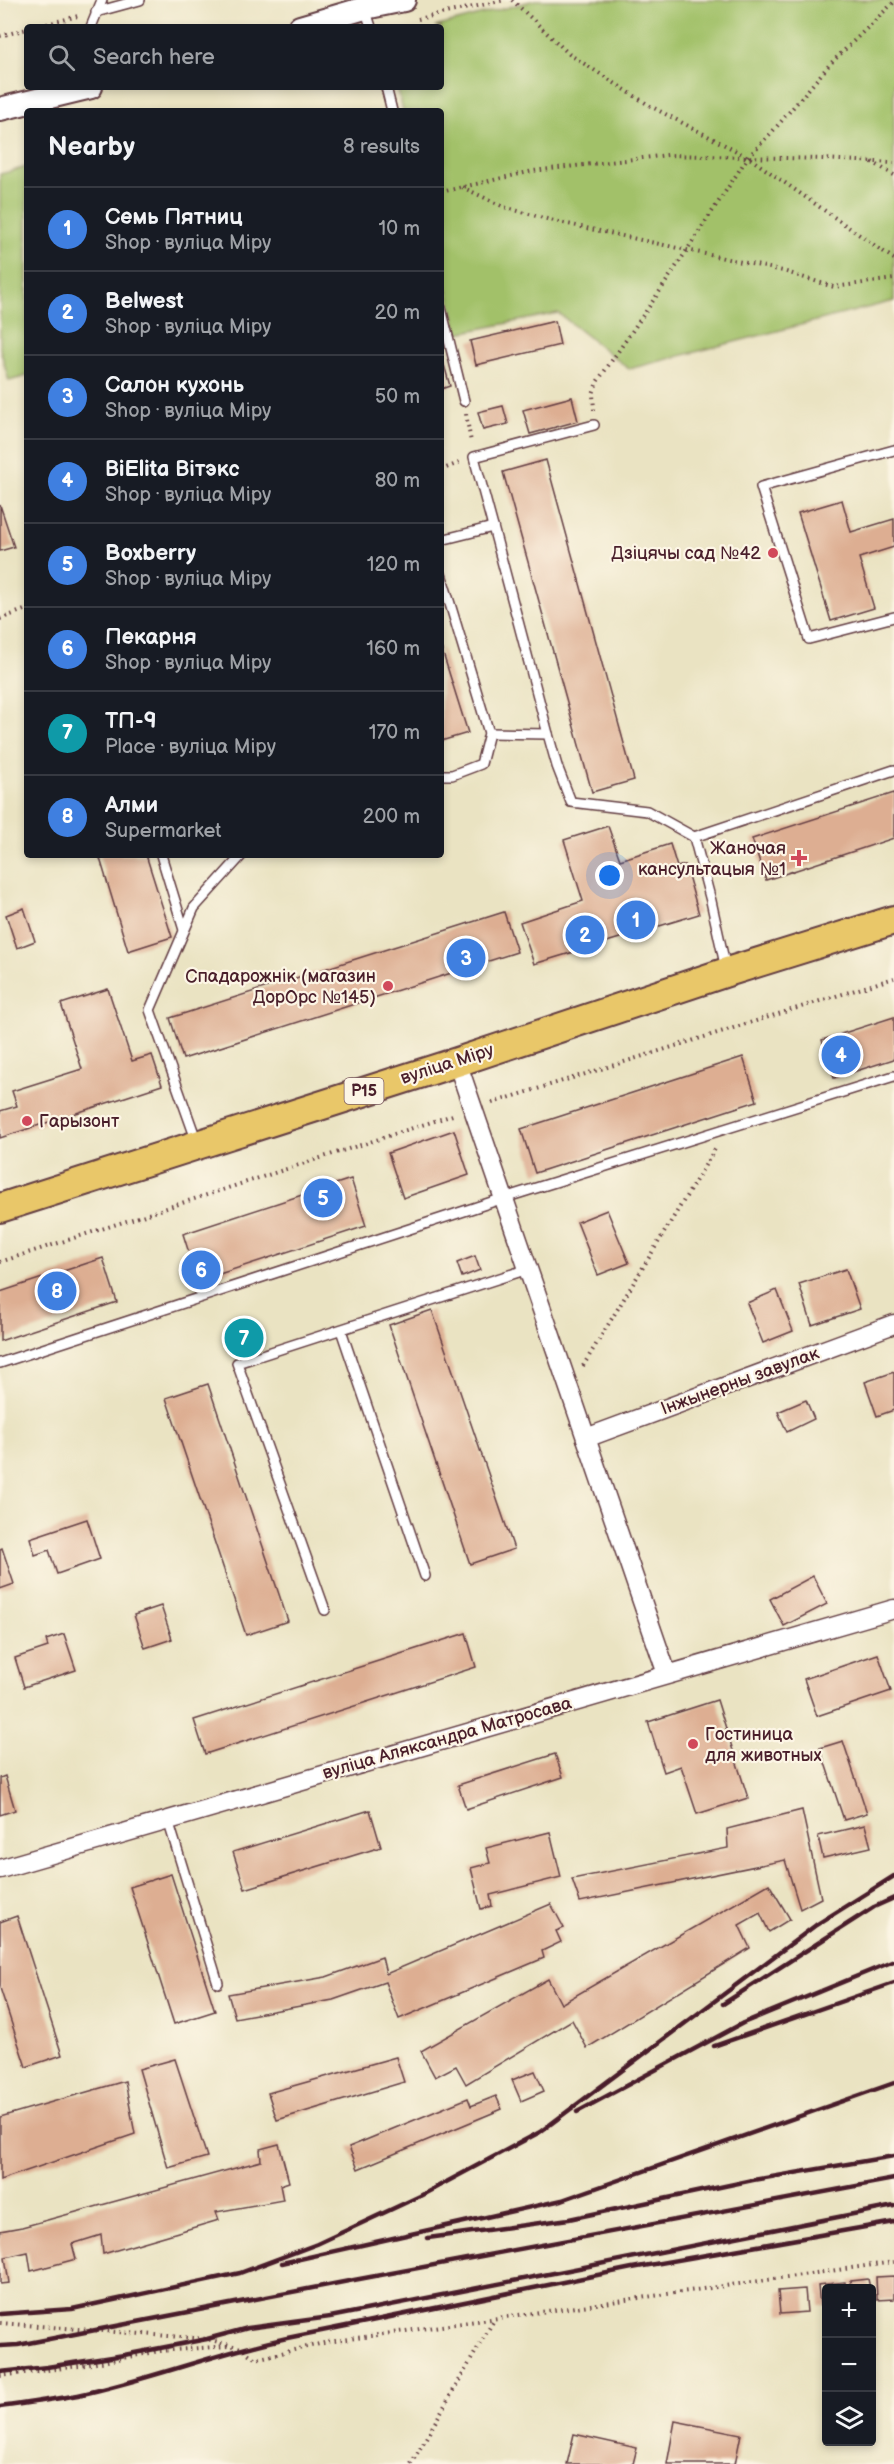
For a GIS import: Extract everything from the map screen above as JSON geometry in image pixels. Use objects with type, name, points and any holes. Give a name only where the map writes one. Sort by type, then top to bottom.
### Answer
[{"type":"main road","name":"вуліца Міру","points":[[0,1208],[894,920]]},
{"type":"street","points":[[323,24],[368,18],[400,6]]},
{"type":"street","points":[[0,110],[75,90]]},
{"type":"street","points":[[456,1062],[667,1674]]},
{"type":"street","name":"Інжынерны завулак","points":[[586,1438],[894,1324]]},
{"type":"street","name":"вуліца Аляксандра Матросава","points":[[0,1869],[894,1609]]},
{"type":"lane","points":[[92,24],[102,0]]},
{"type":"lane","points":[[96,12],[140,0]]},
{"type":"lane","points":[[387,90],[391,108]]},
{"type":"lane","points":[[444,320],[464,401]]},
{"type":"lane","points":[[594,425],[474,457],[548,734],[571,802],[647,812],[694,837],[894,770]]},
{"type":"lane","points":[[894,450],[761,487],[809,639],[894,617]]},
{"type":"lane","points":[[444,539],[493,527]]},
{"type":"lane","points":[[444,584],[489,733],[481,764],[452,775],[444,775]]},
{"type":"lane","points":[[489,733],[548,734]]},
{"type":"lane","points":[[694,837],[727,972]]},
{"type":"lane","points":[[162,858],[184,930]]},
{"type":"lane","points":[[198,1144],[150,1010],[194,908],[239,858]]},
{"type":"lane","points":[[0,1363],[728,1126],[894,1076]]},
{"type":"lane","points":[[325,1610],[237,1363],[528,1269]]},
{"type":"lane","points":[[341,1330],[425,1576]]},
{"type":"lane","points":[[168,1820],[218,1983]]},
{"type":"path","points":[[400,6],[505,0]]},
{"type":"path","points":[[512,0],[569,54],[651,107],[748,157],[894,259]]},
{"type":"path","points":[[594,425],[593,394],[597,382],[748,157],[830,64],[894,2]]},
{"type":"path","points":[[47,24],[96,12]]},
{"type":"path","points":[[0,36],[24,30]]},
{"type":"path","points":[[444,191],[533,171],[668,155],[894,164]]},
{"type":"path","points":[[871,162],[894,175]]},
{"type":"path","points":[[461,187],[504,207],[554,222],[783,272],[834,287],[894,279]]},
{"type":"path","points":[[0,620],[24,610]]},
{"type":"path","points":[[0,1262],[473,1108],[894,978]]},
{"type":"path","points":[[569,1389],[728,1126]]},
{"type":"path","points":[[0,2323],[207,2339],[241,2348],[256,2359],[328,2342],[894,2262]]},
{"type":"path","points":[[411,2464],[494,2319]]},
{"type":"path","points":[[0,2376],[80,2366],[160,2351],[232,2346]]},
{"type":"green space","points":[[535,0],[894,0],[894,301],[629,369],[558,313],[458,333],[444,277],[444,108],[402,108],[398,90],[444,90],[444,25]]},
{"type":"green space","points":[[24,168],[24,377],[9,381],[0,349],[0,174]]},
{"type":"building","points":[[555,321],[560,345],[476,365],[470,341]]},
{"type":"building","points":[[444,365],[450,386],[444,388]]},
{"type":"building","points":[[572,397],[578,421],[530,434],[523,410]]},
{"type":"building","points":[[503,406],[508,424],[483,430],[478,412]]},
{"type":"building","points":[[546,460],[634,780],[592,792],[503,472]]},
{"type":"building","points":[[842,500],[851,532],[894,519],[894,547],[859,558],[874,608],[831,621],[798,513]]},
{"type":"building","points":[[0,505],[14,547],[0,551]]},
{"type":"building","points":[[444,657],[468,733],[444,740]]},
{"type":"building","points":[[894,793],[894,838],[766,880],[752,839]]},
{"type":"building","points":[[608,826],[620,860],[670,844],[677,867],[685,865],[699,914],[534,964],[520,922],[583,901],[564,840]]},
{"type":"building","points":[[100,858],[147,858],[172,937],[128,951]]},
{"type":"building","points":[[24,908],[35,941],[17,948],[6,915]]},
{"type":"building","points":[[504,912],[517,952],[183,1059],[170,1018]]},
{"type":"building","points":[[108,989],[132,1061],[152,1055],[162,1085],[0,1138],[0,1111],[17,1106],[12,1091],[82,1069],[61,1004]]},
{"type":"building","points":[[894,1017],[894,1059],[834,1078],[822,1040]]},
{"type":"building","points":[[743,1057],[757,1101],[535,1173],[521,1129]]},
{"type":"building","points":[[454,1130],[469,1175],[403,1198],[388,1153]]},
{"type":"building","points":[[351,1179],[366,1226],[198,1281],[183,1234]]},
{"type":"building","points":[[607,1210],[629,1263],[598,1275],[577,1222]]},
{"type":"building","points":[[475,1256],[480,1270],[462,1277],[457,1263]]},
{"type":"building","points":[[103,1258],[117,1302],[0,1341],[0,1292]]},
{"type":"building","points":[[846,1269],[860,1309],[812,1325],[799,1284]]},
{"type":"building","points":[[777,1290],[793,1331],[763,1343],[747,1303]]},
{"type":"building","points":[[432,1310],[514,1549],[470,1564],[389,1325]]},
{"type":"building","points":[[255,1325],[261,1342],[234,1352],[228,1334]]},
{"type":"building","points":[[894,1372],[894,1410],[877,1416],[865,1382]]},
{"type":"building","points":[[208,1384],[288,1621],[246,1635],[166,1398]]},
{"type":"building","points":[[806,1400],[814,1419],[787,1432],[778,1412]]},
{"type":"building","points":[[87,1519],[100,1559],[57,1574],[49,1550],[35,1555],[30,1538]]},
{"type":"building","points":[[2,1548],[14,1584],[0,1589],[0,1549]]},
{"type":"building","points":[[813,1576],[827,1604],[784,1626],[770,1599]]},
{"type":"building","points":[[161,1606],[172,1639],[145,1648],[134,1615]]},
{"type":"building","points":[[466,1633],[476,1667],[205,1754],[194,1720]]},
{"type":"building","points":[[64,1634],[76,1670],[24,1687],[15,1658],[48,1647],[46,1640]]},
{"type":"building","points":[[878,1654],[891,1691],[817,1716],[804,1679]]},
{"type":"building","name":"Гостиница для животных","points":[[717,1700],[748,1798],[697,1814],[681,1766],[664,1772],[648,1722]]},
{"type":"building","points":[[843,1741],[867,1813],[844,1820],[820,1748]]},
{"type":"building","points":[[555,1754],[563,1777],[466,1809],[458,1785]]},
{"type":"building","points":[[5,1776],[15,1810],[0,1815],[0,1778]]},
{"type":"building","points":[[370,1810],[381,1847],[245,1889],[233,1852]]},
{"type":"building","points":[[802,1810],[821,1898],[800,1909],[785,1860],[580,1902],[572,1879],[728,1848],[727,1829]]},
{"type":"building","points":[[865,1825],[871,1847],[823,1858],[818,1836]]},
{"type":"building","points":[[550,1832],[561,1877],[490,1895],[492,1906],[481,1909],[471,1868],[490,1863],[486,1848]]},
{"type":"building","points":[[171,1874],[215,2011],[174,2024],[130,1887]]},
{"type":"building","points":[[769,1884],[790,1919],[769,1932],[760,1913],[739,1925],[750,1948],[587,2048],[572,2020],[466,2084],[456,2066],[435,2077],[421,2051],[548,1979],[561,2004]]},
{"type":"building","points":[[551,1904],[564,1928],[556,1931],[561,1942],[542,1951],[544,1958],[399,2019],[385,1982],[333,2000],[235,2018],[228,1994],[326,1977],[382,1957],[386,1974]]},
{"type":"building","points":[[17,1916],[62,2055],[26,2067],[0,1988],[0,1922]]},
{"type":"building","points":[[396,2057],[404,2082],[277,2120],[268,2093]]},
{"type":"building","points":[[175,2059],[207,2157],[168,2168],[139,2069]]},
{"type":"building","points":[[535,2071],[544,2091],[521,2101],[512,2080]]},
{"type":"building","points":[[125,2081],[135,2134],[0,2180],[0,2117]]},
{"type":"building","points":[[496,2096],[502,2109],[358,2169],[349,2147],[468,2098],[471,2106]]},
{"type":"building","points":[[279,2144],[289,2182],[280,2185],[283,2200],[216,2212],[219,2220],[103,2254],[101,2235],[72,2244],[76,2259],[31,2271],[28,2252],[5,2257],[9,2283],[0,2284],[0,2231],[22,2227],[261,2161],[260,2149]]},
{"type":"building","points":[[894,2276],[894,2299],[877,2300],[876,2277]]},
{"type":"building","points":[[868,2279],[869,2284],[850,2284],[850,2281]]},
{"type":"building","points":[[818,2285],[822,2285],[822,2306],[820,2306]]},
{"type":"building","points":[[805,2289],[807,2312],[780,2314],[778,2291]]},
{"type":"building","points":[[675,2421],[741,2434],[735,2464],[667,2464]]},
{"type":"building","points":[[574,2434],[637,2448],[633,2464],[567,2464]]},
{"type":"railway","points":[[0,2314],[72,2309],[240,2273],[317,2244],[420,2196],[540,2132],[816,1925],[894,1876]]},
{"type":"railway","points":[[723,2004],[874,1907],[894,1898]]},
{"type":"railway","points":[[577,2112],[743,2023],[894,1961]]},
{"type":"railway","points":[[714,2046],[894,1983]]},
{"type":"railway","points":[[282,2263],[562,2200],[894,2083]]},
{"type":"railway","points":[[428,2238],[569,2219],[753,2180],[894,2156]]},
{"type":"railway","points":[[0,2346],[18,2345],[894,2179]]},
{"type":"railway","points":[[0,2372],[124,2355],[207,2339],[248,2328],[330,2317],[894,2206]]},
{"type":"railway","points":[[0,2407],[104,2389],[287,2338],[632,2268],[894,2222]]},
{"type":"place","name":"Дзіцячы сад №42","points":[[773,553]]},
{"type":"place","name":"Жаночая кансультацыя №1","points":[[799,858]]},
{"type":"place","name":"Семь Пятниц","points":[[636,920]]},
{"type":"place","name":"Belwest","points":[[585,935]]},
{"type":"place","name":"Салон кухонь","points":[[466,958]]},
{"type":"place","name":"Спадарожнік (магазин ДорОрс №145)","points":[[388,986]]},
{"type":"place","name":"ВiElita Вітэкс","points":[[841,1055]]},
{"type":"place","name":"Гарызонт","points":[[27,1121]]},
{"type":"place","name":"Boxberry","points":[[323,1198]]},
{"type":"place","name":"Пекарня","points":[[201,1270]]},
{"type":"place","name":"Алми","points":[[57,1291]]},
{"type":"place","name":"ТП-9","points":[[244,1338]]},
{"type":"place","name":"Гостиница для животных","points":[[693,1744]]}]
